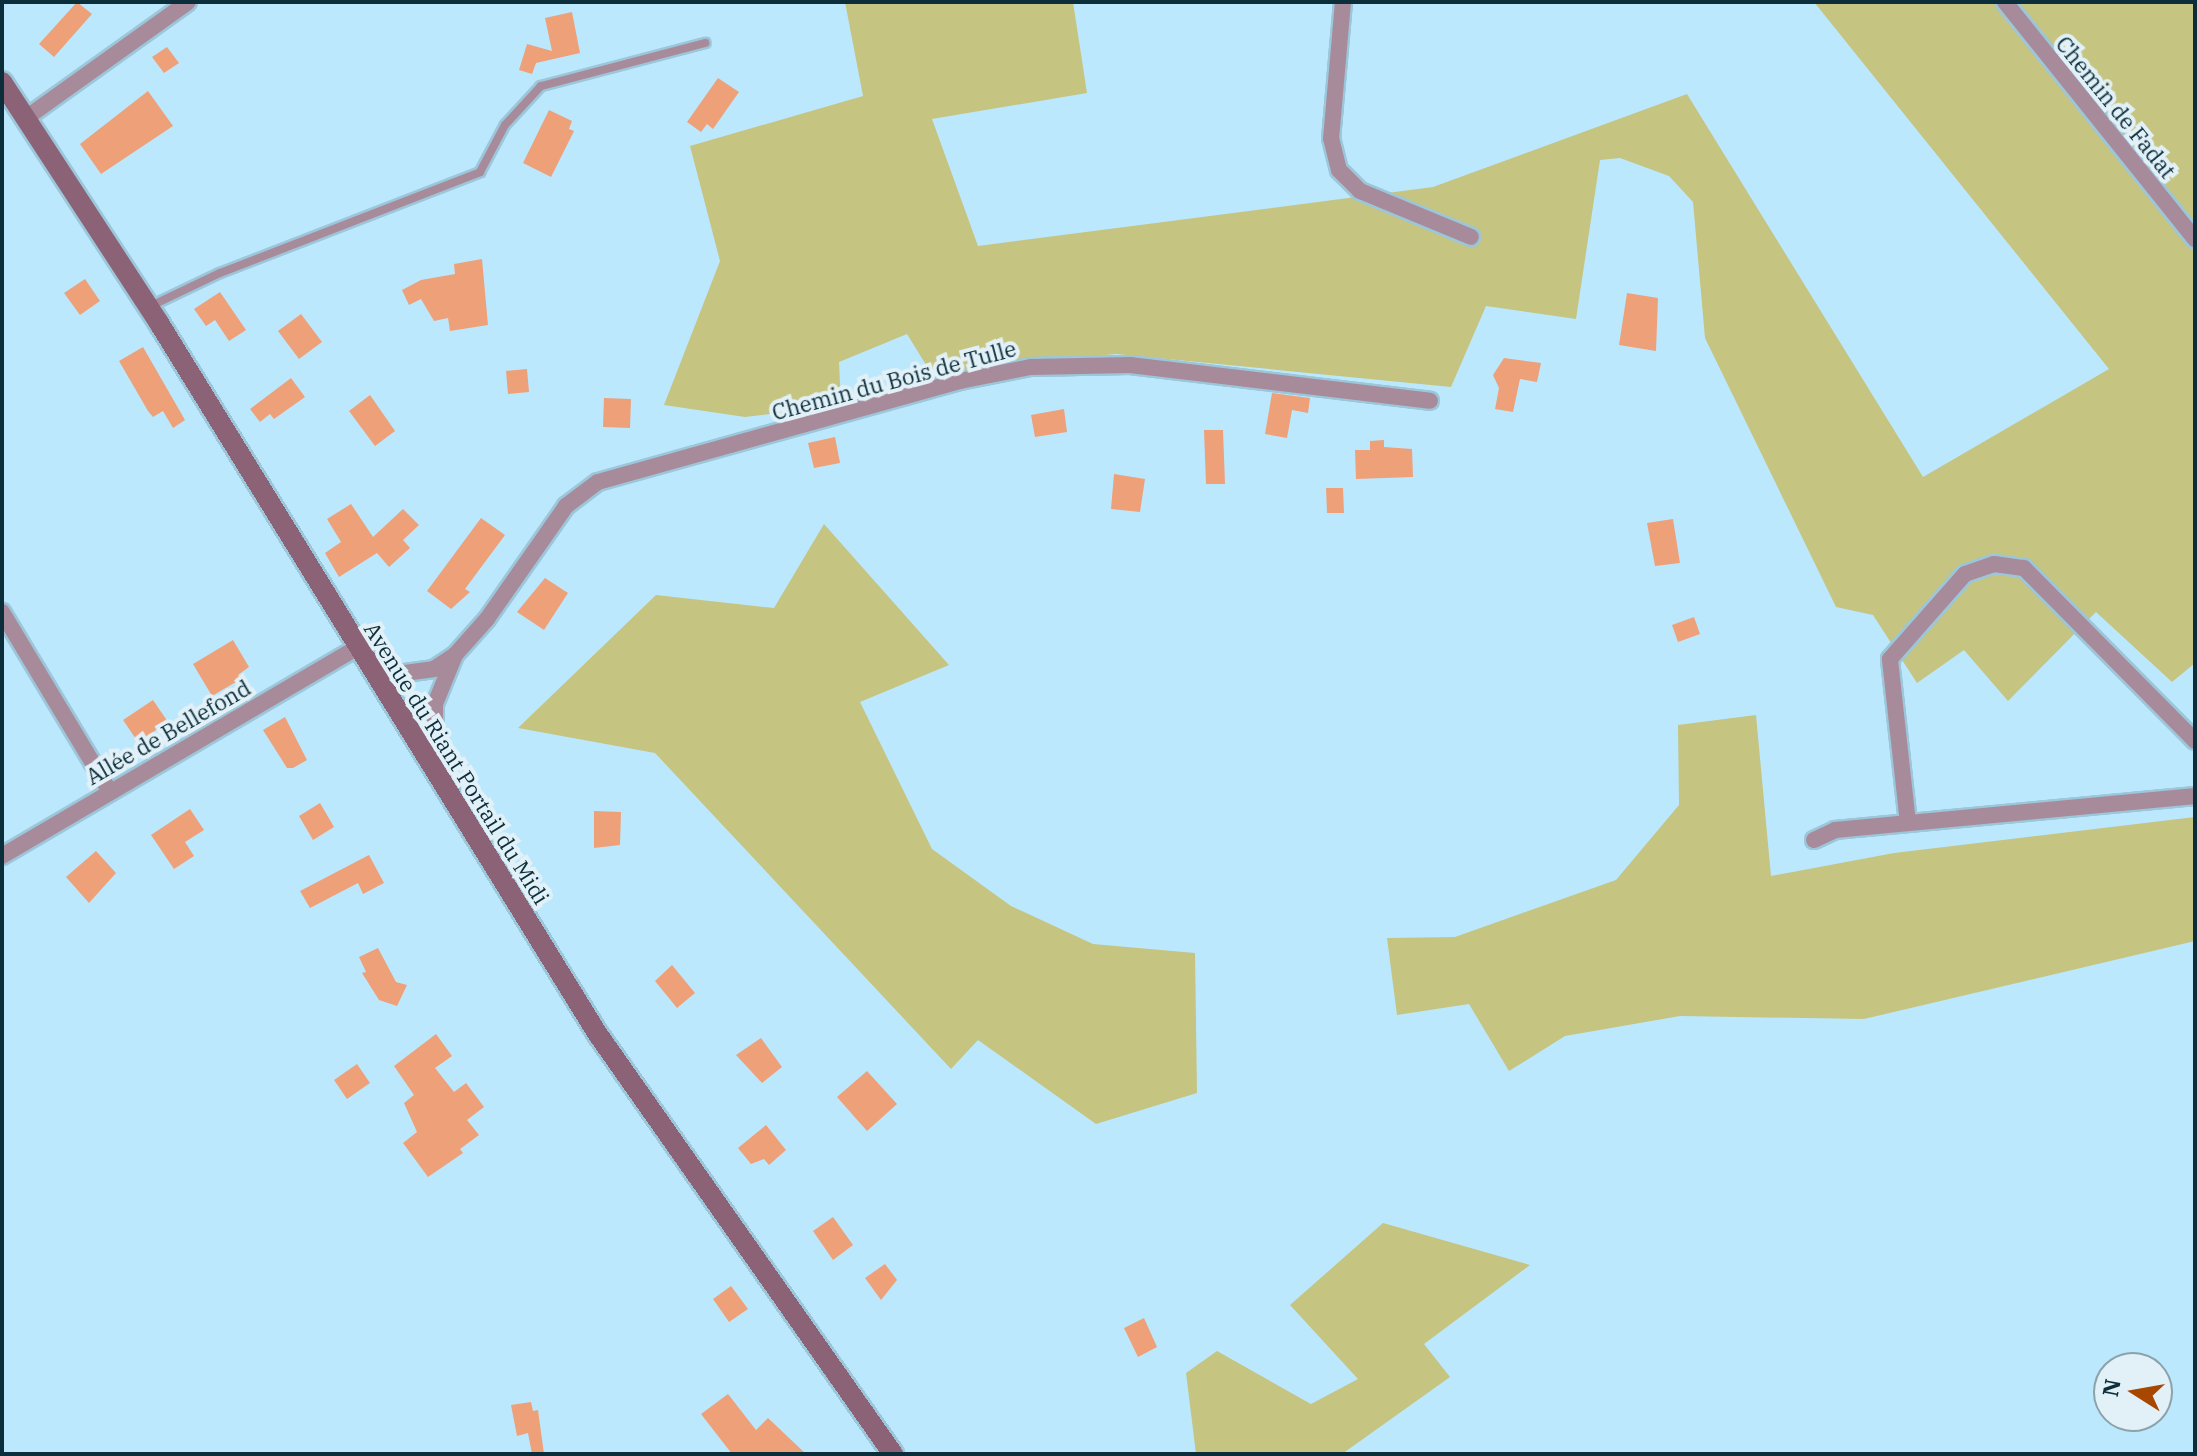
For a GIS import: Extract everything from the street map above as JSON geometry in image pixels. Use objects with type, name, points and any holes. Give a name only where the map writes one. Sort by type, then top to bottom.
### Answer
[{"type":"main road","name":"Avenue du Riant Portail du Midi","points":[[4,91],[26,118],[149,307],[597,1033],[893,1454]]},
{"type":"street","points":[[26,118],[188,2]]},
{"type":"street","points":[[1343,2],[1331,138],[1339,170],[1360,191],[1471,237]]},
{"type":"street","name":"Chemin de Fadat","points":[[2005,2],[2195,239]]},
{"type":"street","name":"Chemin du Bois de Tulle","points":[[375,677],[434,669],[455,655],[487,619],[566,506],[598,482],[960,381],[1031,367],[1130,365],[1430,401]]},
{"type":"street","points":[[1908,823],[1890,659],[1965,574],[1994,564],[2024,568],[2195,741]]},
{"type":"street","points":[[2,612],[110,792]]},
{"type":"street","name":"Allée de Bellefond","points":[[2,856],[357,648]]},
{"type":"street","name":"Chemin du Bois de Tulle","points":[[438,779],[432,723],[455,655]]},
{"type":"street","points":[[1814,840],[1835,830],[2195,796]]},
{"type":"lane","points":[[149,307],[220,273],[480,172],[505,125],[541,86],[705,43]]},
{"type":"shaded area","points":[[845,2],[1073,2],[1087,93],[932,119],[978,246],[1433,187],[1687,94],[1923,477],[2109,369],[1814,2],[2195,2],[2195,663],[2172,682],[2096,612],[2008,701],[1964,650],[1917,683],[1873,615],[1836,607],[1705,338],[1693,202],[1669,176],[1620,158],[1600,160],[1576,319],[1486,306],[1451,387],[1116,354],[931,373],[907,334],[839,362],[841,405],[745,417],[664,405],[720,261],[690,146],[863,96]]},
{"type":"shaded area","points":[[824,524],[949,665],[860,702],[932,849],[1011,906],[1093,944],[1195,953],[1197,1093],[1096,1124],[978,1040],[951,1069],[655,753],[518,728],[656,595],[774,608]]},
{"type":"shaded area","points":[[1756,715],[1771,876],[1894,853],[2195,817],[2195,941],[1864,1019],[1680,1016],[1565,1036],[1509,1071],[1469,1004],[1397,1015],[1387,938],[1455,937],[1616,880],[1679,805],[1678,725]]},
{"type":"shaded area","points":[[1383,1223],[1530,1265],[1424,1344],[1450,1377],[1342,1454],[1196,1454],[1186,1373],[1217,1351],[1311,1404],[1358,1379],[1290,1305]]},
{"type":"building","points":[[77,2],[92,14],[54,57],[39,44]]},
{"type":"building","points":[[572,12],[580,53],[536,63],[532,74],[519,70],[527,44],[552,51],[545,18]]},
{"type":"building","points":[[167,47],[179,63],[164,73],[152,57]]},
{"type":"building","points":[[718,78],[739,92],[713,129],[707,124],[701,132],[687,122]]},
{"type":"building","points":[[148,91],[173,126],[101,174],[80,144]]},
{"type":"building","points":[[549,110],[572,121],[569,129],[574,131],[551,177],[523,163]]},
{"type":"building","points":[[482,259],[488,325],[450,331],[448,318],[434,321],[421,299],[409,305],[402,290],[421,280],[455,274],[454,264]]},
{"type":"building","points":[[85,279],[100,301],[80,315],[64,293]]},
{"type":"building","points":[[220,292],[246,330],[229,341],[215,320],[206,326],[194,309]]},
{"type":"building","points":[[1627,293],[1658,298],[1656,351],[1619,345]]},
{"type":"building","points":[[301,314],[322,342],[299,359],[278,331]]},
{"type":"building","points":[[143,347],[185,420],[173,428],[163,411],[153,417],[148,411],[119,361]]},
{"type":"building","points":[[1504,358],[1541,363],[1537,382],[1520,379],[1513,412],[1495,409],[1499,388],[1493,375]]},
{"type":"building","points":[[527,369],[529,392],[508,394],[506,371]]},
{"type":"building","points":[[291,378],[305,397],[274,419],[270,414],[260,422],[250,409]]},
{"type":"building","points":[[1272,393],[1310,398],[1308,413],[1292,410],[1287,438],[1265,434]]},
{"type":"building","points":[[370,395],[395,431],[375,446],[349,411]]},
{"type":"building","points":[[604,398],[631,399],[630,428],[603,427]]},
{"type":"building","points":[[1064,409],[1067,432],[1035,437],[1031,415]]},
{"type":"building","points":[[1204,430],[1223,430],[1225,484],[1206,484]]},
{"type":"building","points":[[835,437],[840,463],[814,468],[808,443]]},
{"type":"building","points":[[1384,440],[1384,447],[1412,449],[1413,477],[1356,479],[1355,450],[1370,450],[1370,441]]},
{"type":"building","points":[[1114,474],[1145,479],[1140,512],[1111,509]]},
{"type":"building","points":[[1326,488],[1343,488],[1344,513],[1327,513]]},
{"type":"building","points":[[351,504],[373,537],[403,509],[419,525],[403,540],[410,548],[389,567],[377,553],[339,577],[325,553],[341,542],[327,519]]},
{"type":"building","points":[[481,518],[505,535],[465,589],[470,592],[451,609],[427,591]]},
{"type":"building","points":[[1673,519],[1680,563],[1655,566],[1647,523]]},
{"type":"building","points":[[545,578],[568,593],[544,630],[517,612]]},
{"type":"building","points":[[1694,617],[1700,634],[1678,642],[1672,625]]},
{"type":"building","points":[[233,640],[249,667],[238,675],[241,679],[212,696],[193,664]]},
{"type":"building","points":[[153,700],[168,722],[138,742],[123,720]]},
{"type":"building","points":[[285,717],[307,760],[293,768],[287,768],[263,730]]},
{"type":"building","points":[[320,803],[334,827],[313,840],[299,816]]},
{"type":"building","points":[[190,809],[204,830],[185,842],[194,856],[174,869],[151,835]]},
{"type":"building","points":[[594,811],[621,812],[620,845],[594,848]]},
{"type":"building","points":[[96,851],[116,873],[89,903],[66,877]]},
{"type":"building","points":[[369,855],[384,883],[363,894],[358,883],[310,908],[300,891]]},
{"type":"building","points":[[378,948],[396,982],[407,985],[397,1006],[379,1000],[362,973],[366,972],[359,957]]},
{"type":"building","points":[[672,965],[695,993],[677,1008],[655,981]]},
{"type":"building","points":[[436,1034],[452,1056],[435,1068],[454,1092],[466,1083],[484,1107],[467,1120],[479,1135],[460,1149],[463,1153],[428,1177],[403,1143],[417,1132],[404,1103],[414,1095],[394,1066]]},
{"type":"building","points":[[761,1038],[782,1067],[762,1083],[736,1055]]},
{"type":"building","points":[[357,1064],[370,1083],[347,1099],[334,1080]]},
{"type":"building","points":[[867,1071],[897,1104],[867,1131],[837,1097]]},
{"type":"building","points":[[766,1125],[786,1150],[769,1165],[764,1159],[751,1164],[738,1148]]},
{"type":"building","points":[[833,1217],[853,1245],[833,1260],[813,1231]]},
{"type":"building","points":[[885,1264],[897,1280],[881,1300],[865,1278]]},
{"type":"building","points":[[731,1286],[748,1309],[729,1322],[713,1299]]},
{"type":"building","points":[[1144,1318],[1157,1347],[1138,1357],[1124,1328]]},
{"type":"building","points":[[728,1394],[756,1430],[768,1418],[806,1454],[732,1454],[701,1414]]},
{"type":"building","points":[[531,1402],[533,1411],[538,1410],[544,1454],[532,1454],[528,1433],[517,1436],[511,1405]]}]
